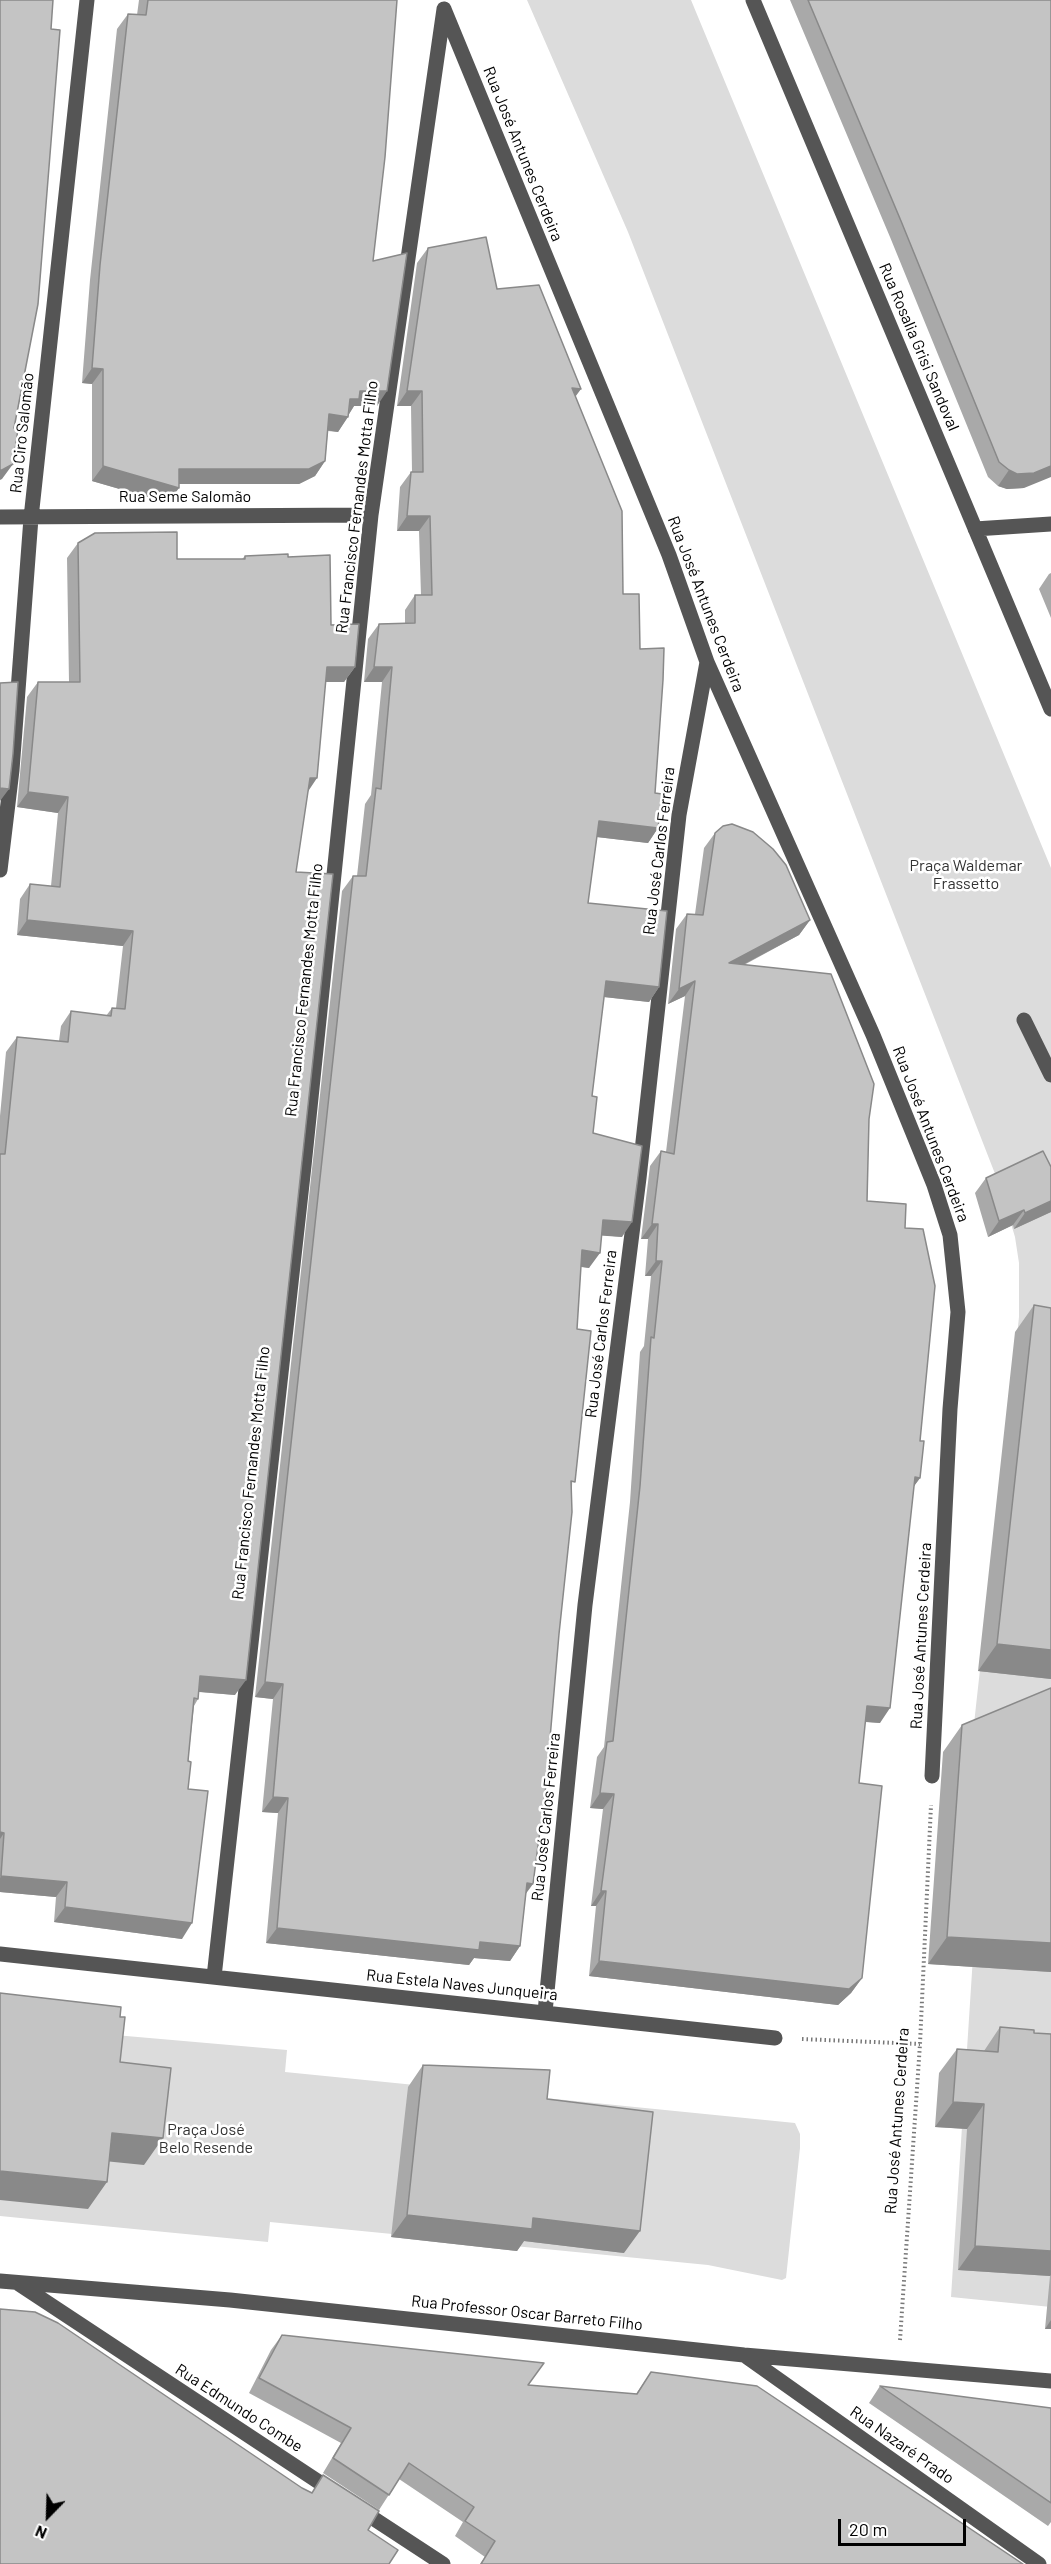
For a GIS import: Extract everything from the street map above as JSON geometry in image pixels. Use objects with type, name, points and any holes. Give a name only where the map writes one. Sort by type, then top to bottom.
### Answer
[{"type":"street","name":"Rua Ciro Salomão","points":[[0,870],[12,770],[31,518],[87,0]]},
{"type":"street","name":"Rua Rosalia Grisi Sandoval","points":[[753,0],[1051,709]]},
{"type":"street","name":"Rua Francisco Fernandes Motta Filho","points":[[214,1977],[303,1178],[371,515],[442,4]]},
{"type":"street","name":"Rua José Antunes Cerdeira","points":[[442,4],[669,555],[707,662],[873,1035],[934,1185],[950,1235],[958,1312],[950,1409],[932,1776]]},
{"type":"street","name":"Rua Seme Salomão","points":[[0,517],[152,514],[371,515]]},
{"type":"street","points":[[975,529],[1051,524]]},
{"type":"street","name":"Rua José Carlos Ferreira","points":[[544,2012],[585,1605],[639,1178],[679,815],[707,662]]},
{"type":"street","points":[[1024,1020],[1051,1076]]},
{"type":"street","name":"Rua Estela Naves Junqueira","points":[[0,1954],[775,2038]]},
{"type":"street","name":"Rua Professor Oscar Barreto Filho","points":[[0,2281],[230,2300],[744,2355],[1051,2381]]},
{"type":"street","name":"Rua Edmundo Combe","points":[[16,2282],[443,2564]]},
{"type":"street","name":"Rua Nazaré Prado","points":[[744,2355],[1039,2564]]},
{"type":"path","name":"Rua José Antunes Cerdeira","points":[[898,2367],[920,2044],[932,1776]]},
{"type":"path","points":[[775,2038],[920,2044]]},
{"type":"green space","name":"Praça Waldemar Frassetto","points":[[527,0],[691,0],[1051,868],[1051,2307],[951,2297],[974,1941],[969,1769],[1019,1317],[1019,1263],[1015,1237],[999,1184],[628,232]]},
{"type":"green space","name":"Praça José Belo Resende","points":[[0,2025],[287,2050],[285,2072],[795,2123],[800,2134],[800,2148],[786,2278],[782,2280],[708,2265],[270,2222],[268,2242],[0,2216]]},
{"type":"building","points":[[0,0],[53,0],[51,29],[60,30],[38,304],[14,428],[18,429],[13,464],[2,470],[0,470]]},
{"type":"building","points":[[148,0],[397,0],[385,157],[373,261],[407,253],[387,391],[360,391],[359,399],[350,399],[348,417],[329,414],[325,461],[309,469],[179,469],[179,488],[103,466],[103,369],[92,368],[100,265],[128,14],[146,15]]},
{"type":"building","points":[[808,0],[1051,0],[1051,466],[1034,473],[1017,474],[999,462]]},
{"type":"building","points":[[486,237],[497,289],[539,285],[581,389],[572,388],[622,511],[623,594],[639,594],[640,649],[664,648],[655,793],[662,794],[658,828],[599,821],[588,903],[667,911],[659,987],[606,981],[592,1096],[597,1097],[593,1133],[642,1146],[632,1222],[603,1220],[600,1253],[582,1250],[577,1329],[591,1331],[575,1482],[571,1481],[572,1512],[546,1785],[533,1884],[527,1883],[520,1946],[480,1942],[479,1950],[277,1928],[288,1798],[273,1797],[283,1684],[265,1682],[353,876],[366,876],[376,788],[381,789],[392,667],[374,667],[379,624],[415,623],[415,595],[432,595],[430,516],[407,516],[411,472],[423,472],[422,391],[407,391],[428,248]]},
{"type":"building","points":[[177,532],[177,559],[245,559],[245,556],[288,554],[288,557],[330,555],[331,625],[359,624],[355,667],[327,667],[317,778],[310,778],[296,872],[333,874],[246,1680],[200,1676],[198,1699],[194,1698],[188,1761],[191,1762],[188,1789],[208,1791],[192,1923],[65,1907],[67,1882],[1,1876],[4,1833],[0,1832],[0,1154],[5,1154],[17,1037],[68,1042],[71,1011],[111,1016],[112,1008],[125,1009],[133,931],[27,920],[30,884],[60,887],[68,797],[28,792],[38,682],[80,682],[78,543],[95,533]]},
{"type":"building","points":[[18,682],[9,789],[0,788],[0,683]]},
{"type":"building","points":[[732,824],[753,832],[773,849],[786,865],[810,920],[729,963],[831,974],[874,1084],[869,1119],[867,1201],[906,1204],[905,1228],[923,1229],[935,1286],[920,1441],[924,1441],[920,1478],[915,1477],[890,1708],[867,1706],[859,1783],[882,1786],[862,1978],[849,1989],[599,1961],[606,1891],[601,1891],[614,1794],[600,1793],[607,1742],[613,1741],[640,1486],[651,1337],[654,1338],[662,1261],[656,1261],[658,1224],[652,1224],[661,1151],[674,1154],[695,981],[679,989],[687,914],[703,915],[715,833],[723,826]]},
{"type":"building","points":[[1043,1151],[1051,1167],[1051,1201],[1025,1213],[1024,1210],[999,1221],[986,1178]]},
{"type":"building","points":[[1034,1305],[1051,1308],[1051,1650],[997,1644]]},
{"type":"building","points":[[1051,1688],[1051,1943],[947,1937],[962,1725]]},
{"type":"building","points":[[0,1993],[121,2007],[120,2017],[125,2017],[120,2062],[171,2068],[163,2138],[112,2133],[107,2182],[0,2171]]},
{"type":"building","points":[[1000,2027],[1051,2034],[1051,2251],[975,2246],[984,2104],[953,2102],[957,2049],[998,2052]]},
{"type":"building","points":[[423,2065],[550,2070],[547,2099],[653,2112],[640,2231],[533,2218],[532,2229],[407,2215]]},
{"type":"building","points":[[0,2309],[35,2312],[58,2323],[302,2488],[312,2493],[323,2475],[379,2511],[368,2530],[398,2550],[389,2564],[0,2564]]},
{"type":"building","points":[[282,2335],[544,2363],[528,2385],[637,2394],[651,2372],[757,2386],[1023,2564],[481,2564],[495,2541],[465,2521],[474,2507],[409,2463],[389,2495],[333,2458],[351,2428],[259,2378]]},
{"type":"building","points":[[880,2386],[1051,2408],[1051,2503]]}]
